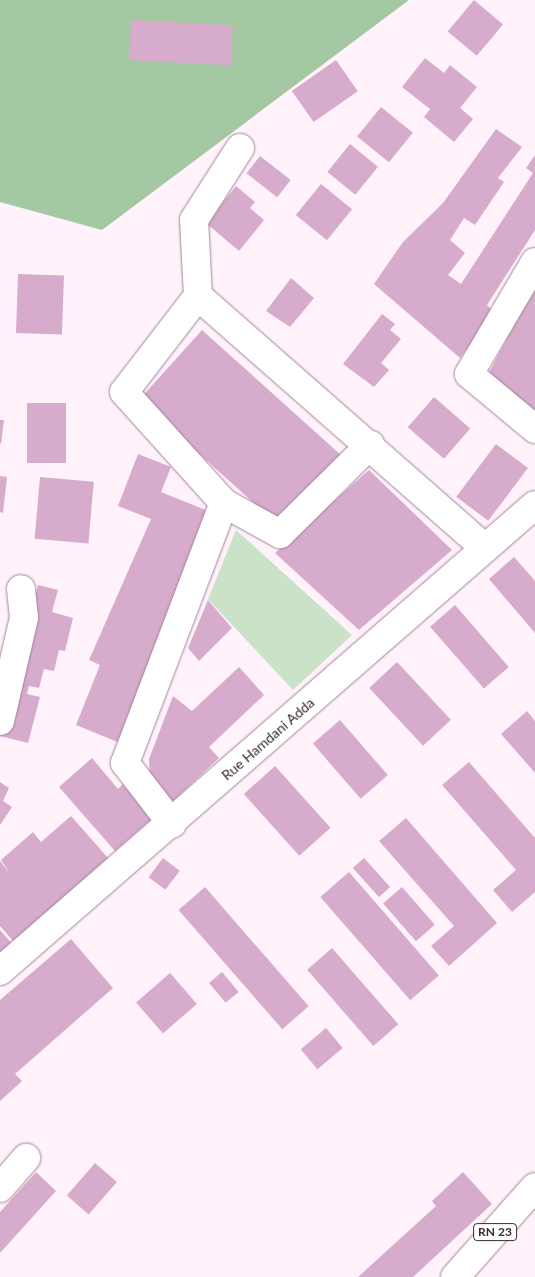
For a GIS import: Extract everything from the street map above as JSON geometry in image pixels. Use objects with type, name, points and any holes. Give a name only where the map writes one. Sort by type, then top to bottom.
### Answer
[{"type":"street","points":[[240,148],[194,220],[198,296],[124,392],[224,503],[280,534],[370,445]]},
{"type":"street","points":[[535,262],[469,374],[535,429]]},
{"type":"street","points":[[198,296],[370,445],[485,548]]},
{"type":"street","points":[[172,824],[125,763],[224,503]]},
{"type":"street","name":"Rue Hamdani Adda","points":[[0,971],[172,824],[535,505]]},
{"type":"street","points":[[0,720],[24,618],[21,589]]},
{"type":"street","points":[[0,1188],[26,1158]]},
{"type":"street","name":"RN 23","points":[[455,1277],[532,1193]]},
{"type":"green space","points":[[0,0],[409,0],[102,230],[0,202]]},
{"type":"green space","points":[[236,530],[352,635],[293,690],[208,599]]},
{"type":"building","points":[[474,0],[503,24],[477,56],[448,31]]},
{"type":"building","points":[[131,20],[233,25],[231,65],[129,60]]},
{"type":"building","points":[[425,58],[444,73],[450,65],[477,87],[460,108],[473,119],[454,142],[424,117],[430,109],[402,87]]},
{"type":"building","points":[[336,60],[358,91],[314,122],[292,91]]},
{"type":"building","points":[[381,107],[413,133],[389,162],[357,137]]},
{"type":"building","points":[[496,129],[522,147],[498,178],[504,182],[475,225],[464,218],[450,240],[465,253],[448,275],[461,284],[533,173],[526,168],[535,155],[535,230],[487,305],[494,312],[460,358],[374,284],[403,242],[443,203]]},
{"type":"building","points":[[350,144],[378,167],[355,195],[327,172]]},
{"type":"building","points":[[260,156],[291,180],[277,197],[246,173]]},
{"type":"building","points":[[321,184],[352,209],[327,240],[296,215]]},
{"type":"building","points":[[236,186],[255,202],[250,208],[264,220],[239,251],[206,223]]},
{"type":"building","points":[[18,274],[64,276],[62,335],[16,333]]},
{"type":"building","points":[[291,278],[314,298],[290,327],[266,311]]},
{"type":"building","points":[[535,286],[535,419],[486,378]]},
{"type":"building","points":[[382,314],[395,324],[390,330],[401,339],[381,363],[389,370],[374,387],[343,364]]},
{"type":"building","points":[[202,330],[344,458],[281,528],[139,400]]},
{"type":"building","points":[[434,397],[470,428],[444,459],[408,427]]},
{"type":"building","points":[[27,403],[66,403],[66,463],[27,463]]},
{"type":"building","points":[[0,420],[4,420],[1,444],[0,443]]},
{"type":"building","points":[[496,444],[528,468],[488,521],[456,497]]},
{"type":"building","points":[[138,454],[171,467],[161,492],[213,513],[120,743],[76,725],[100,665],[89,660],[151,519],[118,506]]},
{"type":"building","points":[[369,470],[452,550],[359,630],[275,553]]},
{"type":"building","points":[[0,476],[7,477],[3,513],[0,512]]},
{"type":"building","points":[[40,477],[94,482],[88,543],[35,539]]},
{"type":"building","points":[[514,557],[535,581],[535,633],[489,579]]},
{"type":"building","points":[[38,585],[58,590],[52,612],[73,618],[65,651],[59,650],[54,671],[44,669],[39,688],[29,686],[27,694],[40,697],[28,743],[0,736]]},
{"type":"building","points":[[208,600],[232,628],[199,661],[188,648]]},
{"type":"building","points":[[455,605],[509,667],[484,689],[430,627]]},
{"type":"building","points":[[397,662],[451,720],[423,746],[369,688]]},
{"type":"building","points":[[239,667],[264,695],[209,747],[219,758],[168,806],[150,781],[149,759],[173,696],[192,711]]},
{"type":"building","points":[[527,711],[535,721],[535,773],[501,734]]},
{"type":"building","points":[[340,720],[388,775],[361,799],[313,744]]},
{"type":"building","points":[[92,758],[118,789],[123,784],[153,818],[115,851],[59,787]]},
{"type":"building","points":[[469,762],[535,838],[535,892],[512,912],[493,890],[516,870],[442,785]]},
{"type":"building","points":[[275,766],[331,828],[299,856],[244,794]]},
{"type":"building","points":[[0,782],[9,788],[3,801],[12,807],[0,825]]},
{"type":"building","points":[[71,816],[109,859],[14,942],[0,926],[0,861],[10,874],[1,860],[33,832],[41,842]]},
{"type":"building","points":[[406,818],[497,923],[449,966],[431,946],[454,926],[379,841]]},
{"type":"building","points":[[163,858],[180,871],[165,890],[149,877]]},
{"type":"building","points":[[364,858],[390,887],[379,897],[353,868]]},
{"type":"building","points":[[349,872],[439,975],[410,1000],[320,897]]},
{"type":"building","points":[[205,887],[309,1006],[282,1029],[179,910]]},
{"type":"building","points":[[402,887],[435,925],[416,941],[383,903]]},
{"type":"building","points":[[0,930],[13,945],[0,956]]},
{"type":"building","points":[[71,939],[113,988],[15,1074],[22,1081],[0,1101],[0,1000]]},
{"type":"building","points":[[332,948],[398,1024],[373,1046],[307,970]]},
{"type":"building","points":[[222,972],[239,992],[226,1003],[209,983]]},
{"type":"building","points":[[170,973],[197,1004],[163,1033],[136,1003]]},
{"type":"building","points":[[326,1028],[343,1048],[317,1069],[301,1049]]},
{"type":"building","points":[[95,1163],[117,1182],[89,1214],[67,1195]]},
{"type":"building","points":[[36,1172],[56,1191],[0,1253],[0,1212]]},
{"type":"building","points":[[463,1172],[492,1204],[413,1277],[358,1277],[436,1206],[432,1201]]}]
